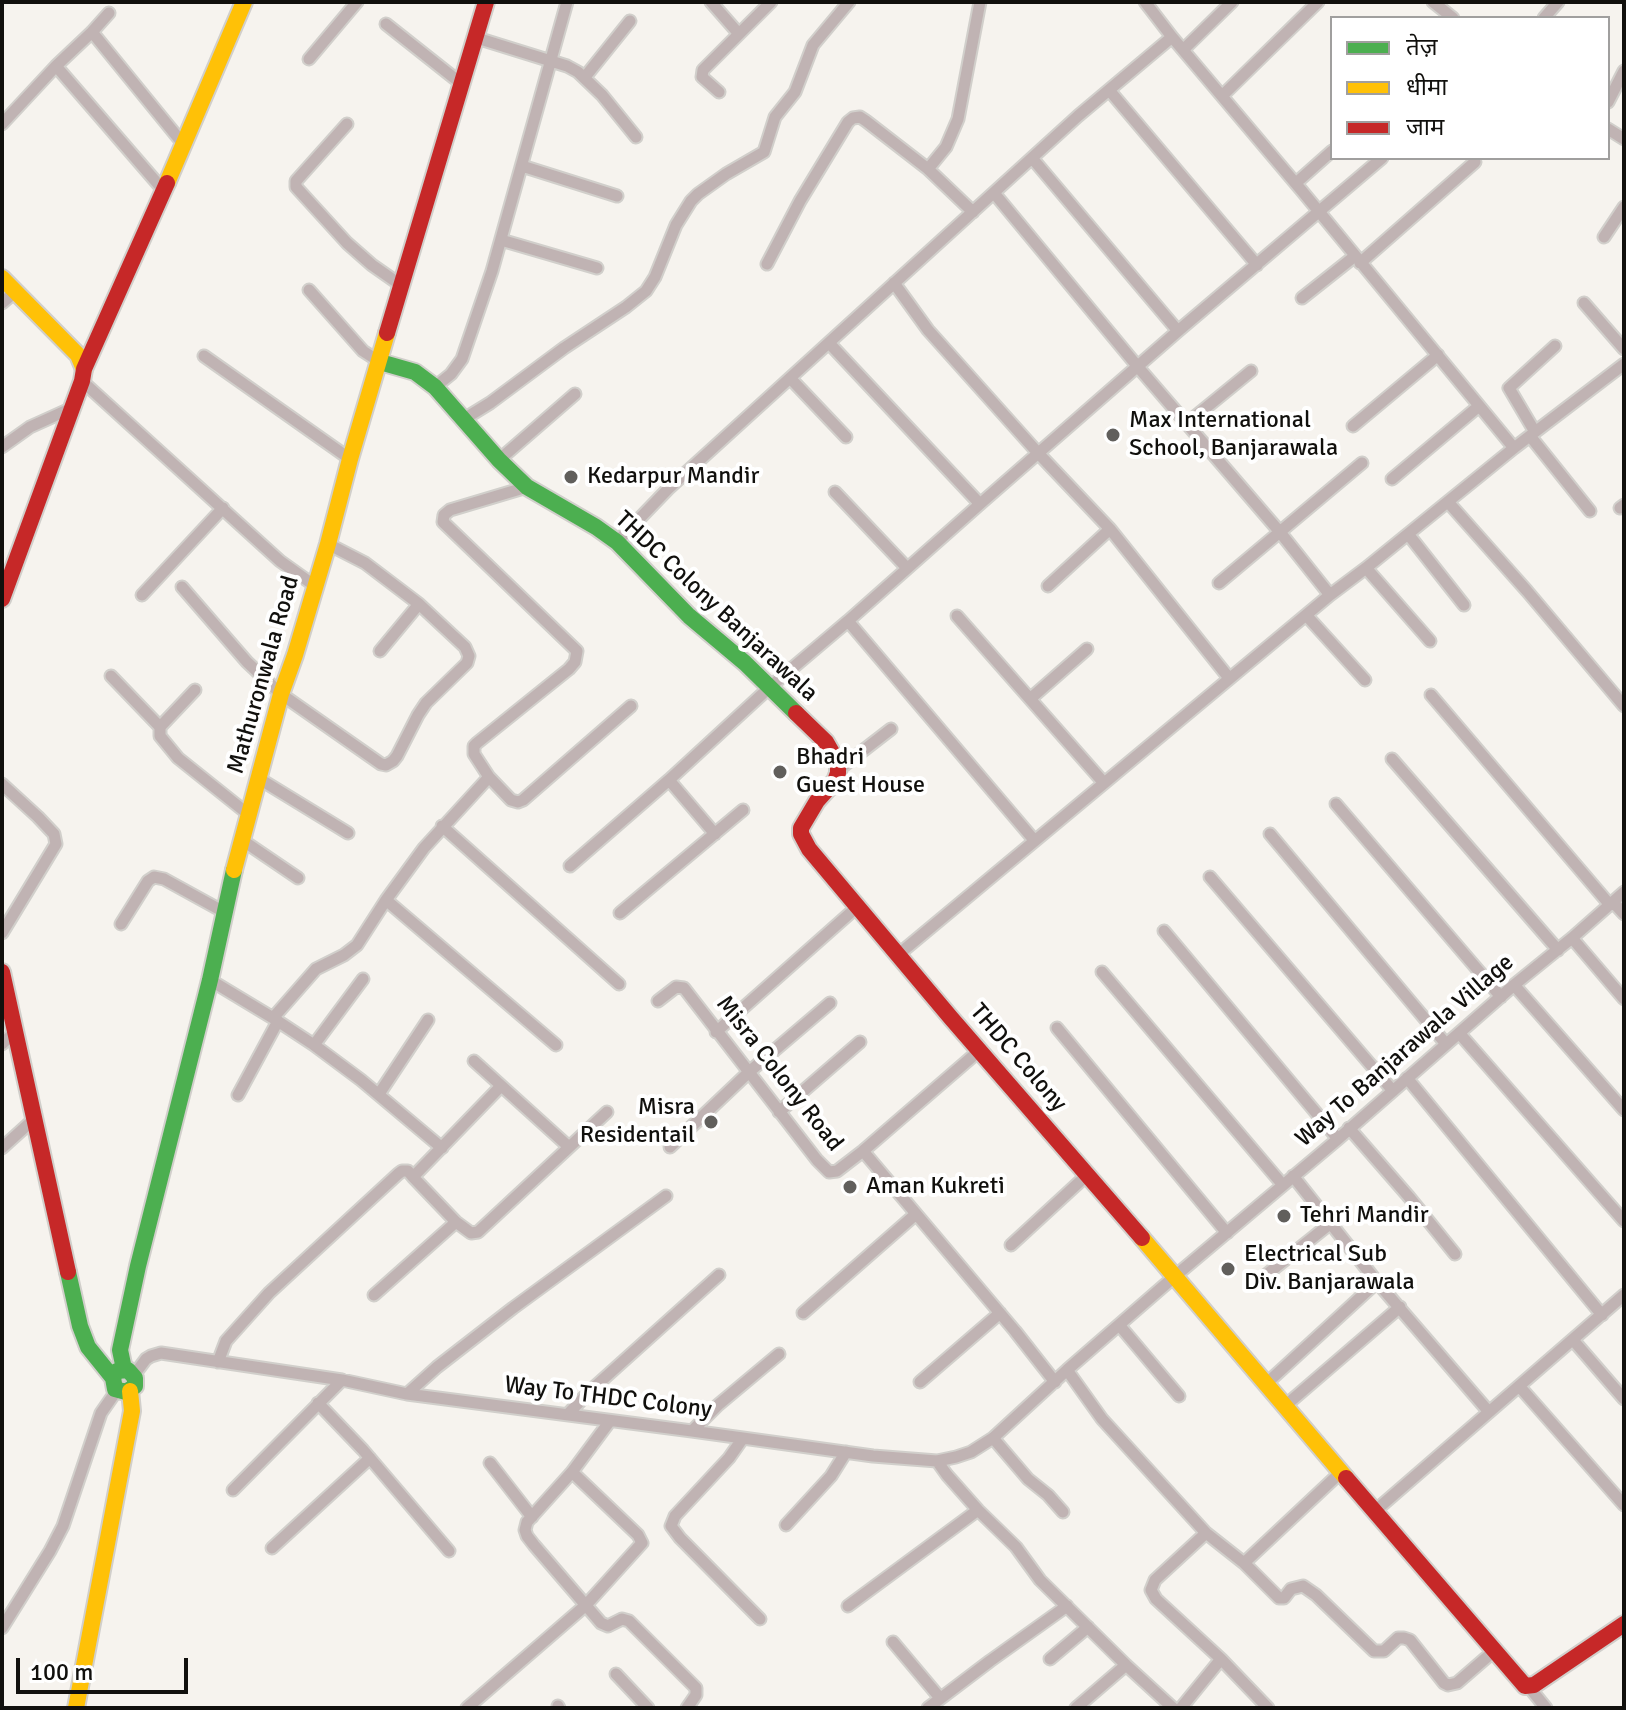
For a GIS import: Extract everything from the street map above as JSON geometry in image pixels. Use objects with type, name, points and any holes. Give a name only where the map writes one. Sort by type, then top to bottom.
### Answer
[{"type":"street","points":[[2,599],[83,375],[244,2]]},
{"type":"street","points":[[309,59],[357,2]]},
{"type":"street","name":"Mathuronwala Road","points":[[76,1708],[132,1411],[123,1380],[120,1350],[138,1266],[248,814],[281,694],[328,544],[350,459],[486,2]]},
{"type":"street","points":[[435,387],[451,374],[462,359],[501,240],[567,2]]},
{"type":"street","points":[[711,2],[739,34]]},
{"type":"street","points":[[719,92],[702,77],[703,70],[771,2]]},
{"type":"street","points":[[464,419],[646,291],[655,277],[676,225],[691,201],[714,182],[763,153],[775,117],[795,92],[813,45],[849,2]]},
{"type":"street","points":[[928,169],[946,147],[958,119],[980,2]]},
{"type":"street","points":[[1183,50],[1232,2]]},
{"type":"street","points":[[1222,96],[1318,2]]},
{"type":"street","points":[[1433,2],[1450,16]]},
{"type":"street","points":[[1149,3],[1172,37],[1514,448]]},
{"type":"street","points":[[2,124],[109,13]]},
{"type":"street","points":[[585,77],[630,21]]},
{"type":"street","points":[[386,24],[463,85]]},
{"type":"street","points":[[92,32],[184,145]]},
{"type":"street","points":[[617,542],[668,489],[894,283],[1172,37]]},
{"type":"street","points":[[477,38],[567,66],[585,77],[636,137]]},
{"type":"street","points":[[56,66],[164,191]]},
{"type":"street","points":[[1610,98],[1624,71]]},
{"type":"street","points":[[1109,90],[1257,265]]},
{"type":"street","points":[[767,264],[800,201],[853,118],[860,117],[866,121],[928,169],[973,212]]},
{"type":"street","points":[[347,124],[296,181],[296,187],[347,243],[402,286]]},
{"type":"street","points":[[1296,183],[1330,153]]},
{"type":"street","points":[[1032,158],[1178,331]]},
{"type":"street","points":[[570,866],[1038,453],[1380,160]]},
{"type":"street","points":[[1302,298],[1358,259],[1475,162]]},
{"type":"street","points":[[522,166],[617,196]]},
{"type":"street","points":[[994,193],[1330,595]]},
{"type":"street","points":[[1604,237],[1624,207]]},
{"type":"street","points":[[501,240],[597,268]]},
{"type":"street","points":[[2,278],[78,355],[83,375],[280,561],[315,586]]},
{"type":"street","points":[[894,283],[928,330],[1110,529],[1229,678]]},
{"type":"street","points":[[309,290],[363,351],[380,362]]},
{"type":"street","points":[[2,303],[16,291]]},
{"type":"street","points":[[1584,303],[1624,349]]},
{"type":"street","points":[[829,343],[980,504]]},
{"type":"street","points":[[1555,346],[1509,388],[1533,434],[1590,511]]},
{"type":"street","points":[[1353,426],[1438,355]]},
{"type":"street","points":[[204,356],[350,459]]},
{"type":"street","name":"THDC Colony Banjarawala","points":[[380,362],[415,372],[435,387],[527,487],[617,542],[689,616],[745,663],[826,742],[838,763],[838,770]]},
{"type":"street","points":[[899,954],[1330,595],[1624,364]]},
{"type":"street","points":[[1186,424],[1251,371]]},
{"type":"street","points":[[790,378],[846,437]]},
{"type":"street","points":[[499,460],[575,394]]},
{"type":"street","points":[[1392,479],[1479,406]]},
{"type":"street","points":[[2,447],[30,427],[72,408]]},
{"type":"street","points":[[1219,583],[1362,463]]},
{"type":"street","points":[[527,487],[462,505],[450,510],[443,518],[446,526],[577,651],[575,662],[474,746],[474,754],[489,777],[511,800],[518,802],[631,706]]},
{"type":"street","points":[[835,492],[907,568]]},
{"type":"street","points":[[1448,502],[1624,706]]},
{"type":"street","points":[[142,595],[223,508]]},
{"type":"street","points":[[1048,586],[1110,529]]},
{"type":"street","points":[[1408,534],[1464,605]]},
{"type":"street","points":[[182,587],[247,662],[281,694],[381,764],[388,764],[397,756],[426,703],[467,663],[469,656],[465,647],[419,604],[365,563],[328,544]]},
{"type":"street","points":[[1366,568],[1430,641]]},
{"type":"street","points":[[380,651],[419,604]]},
{"type":"street","points":[[1306,615],[1365,680]]},
{"type":"street","points":[[957,616],[1104,783]]},
{"type":"street","points":[[848,621],[1034,840]]},
{"type":"street","points":[[1030,699],[1087,649]]},
{"type":"street","points":[[111,676],[160,727]]},
{"type":"street","points":[[195,690],[160,727],[160,736],[178,758],[248,814]]},
{"type":"street","points":[[1431,695],[1624,914]]},
{"type":"street","points":[[838,770],[891,729]]},
{"type":"street","points":[[1392,759],[1558,950]]},
{"type":"street","name":"THDC Colony","points":[[838,770],[835,781],[817,801],[801,828],[809,849],[1522,1684],[1529,1687]]},
{"type":"street","points":[[238,1095],[275,1019],[316,969],[357,945],[386,900],[442,826],[489,777]]},
{"type":"street","points":[[258,778],[348,833]]},
{"type":"street","points":[[669,780],[715,834]]},
{"type":"street","points":[[2,784],[54,834],[56,844],[2,933]]},
{"type":"street","points":[[1336,804],[1501,997]]},
{"type":"street","points":[[620,913],[743,810]]},
{"type":"street","points":[[442,826],[619,984]]},
{"type":"street","points":[[1270,834],[1446,1044]]},
{"type":"street","points":[[242,840],[298,878]]},
{"type":"street","points":[[121,924],[148,881],[154,877],[164,879],[224,912]]},
{"type":"street","points":[[1210,877],[1393,1091]]},
{"type":"street","name":"Way To Banjarawala Village","points":[[1174,1277],[1624,892]]},
{"type":"street","points":[[386,900],[556,1045]]},
{"type":"street","points":[[716,1032],[857,907]]},
{"type":"street","points":[[1164,931],[1338,1139]]},
{"type":"street","points":[[1572,938],[1624,999]]},
{"type":"street","points":[[2,972],[80,1326],[88,1347],[123,1380],[101,1413],[63,1526],[2,1628]]},
{"type":"street","points":[[1102,972],[1282,1184]]},
{"type":"street","points":[[314,1045],[363,979]]},
{"type":"street","points":[[210,980],[314,1045],[379,1094],[442,1148]]},
{"type":"street","points":[[1514,985],[1624,1110]]},
{"type":"street","name":"Misra Colony Road","points":[[658,1001],[676,987],[681,987],[829,1172],[837,1171],[863,1151],[980,1050]]},
{"type":"street","points":[[670,1147],[749,1072],[830,1003]]},
{"type":"street","points":[[379,1094],[428,1020]]},
{"type":"street","points":[[1057,1028],[1227,1233]]},
{"type":"street","points":[[2,1044],[15,1032]]},
{"type":"street","points":[[1459,1033],[1624,1221]]},
{"type":"street","points":[[779,1112],[860,1042]]},
{"type":"street","points":[[474,1061],[569,1147]]},
{"type":"street","points":[[1407,1078],[1602,1315]]},
{"type":"street","points":[[413,1177],[501,1086]]},
{"type":"street","points":[[218,1362],[226,1341],[269,1293],[402,1171],[408,1171],[456,1222],[471,1233],[478,1232],[607,1112]]},
{"type":"street","points":[[2,1148],[34,1119]]},
{"type":"street","points":[[1349,1128],[1455,1254]]},
{"type":"street","points":[[863,1151],[1000,1313],[1206,1533],[1244,1563],[1279,1598],[1284,1598],[1291,1589],[1303,1586],[1374,1651],[1384,1651],[1398,1638],[1410,1640],[1448,1685],[1457,1683],[1494,1651]]},
{"type":"street","points":[[1011,1245],[1087,1175]]},
{"type":"street","points":[[1293,1176],[1377,1282],[1489,1412]]},
{"type":"street","points":[[407,1394],[513,1308],[666,1196]]},
{"type":"street","points":[[803,1313],[916,1214]]},
{"type":"street","points":[[374,1295],[456,1222]]},
{"type":"street","points":[[1266,1275],[1331,1223]]},
{"type":"street","points":[[568,1414],[719,1275]]},
{"type":"street","points":[[1060,1376],[1174,1277]]},
{"type":"street","points":[[1267,1383],[1377,1282]]},
{"type":"street","points":[[1375,1511],[1624,1295]]},
{"type":"street","points":[[1285,1406],[1400,1307]]},
{"type":"street","points":[[920,1382],[1000,1313]]},
{"type":"street","points":[[1120,1326],[1179,1396]]},
{"type":"street","points":[[1573,1340],[1624,1399]]},
{"type":"street","name":"Way To THDC Colony","points":[[123,1380],[146,1359],[161,1353],[342,1380],[407,1394],[846,1452],[937,1461],[971,1452],[993,1438],[1060,1376]]},
{"type":"street","points":[[692,1431],[779,1354]]},
{"type":"street","points":[[233,1490],[342,1380]]},
{"type":"street","points":[[1519,1386],[1624,1505]]},
{"type":"street","points":[[318,1403],[370,1458],[449,1551]]},
{"type":"street","points":[[610,1421],[572,1472],[532,1517],[525,1527],[527,1536],[601,1623],[606,1626],[622,1619],[629,1621],[696,1688],[695,1698],[687,1708]]},
{"type":"street","points":[[743,1438],[729,1458],[675,1516],[671,1526],[760,1619]]},
{"type":"street","points":[[993,1438],[1024,1475],[1063,1512]]},
{"type":"street","points":[[786,1525],[831,1476],[846,1452]]},
{"type":"street","points":[[272,1548],[370,1458]]},
{"type":"street","points":[[937,1461],[978,1510],[1009,1538],[1040,1580],[1173,1708]]},
{"type":"street","points":[[490,1463],[532,1517]]},
{"type":"street","points":[[467,1708],[586,1605],[640,1545],[638,1535],[572,1472]]},
{"type":"street","points":[[1244,1563],[1341,1472]]},
{"type":"street","points":[[848,1606],[978,1510]]},
{"type":"street","points":[[1206,1533],[1155,1580],[1151,1590],[1156,1599],[1268,1708]]},
{"type":"street","points":[[928,1708],[1067,1606]]},
{"type":"street","points":[[1546,1708],[1529,1687],[1624,1624]]},
{"type":"street","points":[[1050,1659],[1088,1627]]},
{"type":"street","points":[[893,1642],[940,1698]]},
{"type":"street","points":[[1181,1708],[1221,1659]]},
{"type":"street","points":[[1076,1708],[1126,1665]]},
{"type":"street","points":[[616,1674],[648,1708]]},
{"type":"traffic: fast","points":[[380,362],[415,372],[435,387],[527,487],[617,542],[689,616],[745,663],[796,713]]},
{"type":"traffic: fast","points":[[124,1369],[120,1350],[138,1266],[210,980],[234,870]]},
{"type":"traffic: fast","points":[[68,1272],[88,1347],[113,1378],[115,1389],[126,1392],[135,1386],[135,1378],[128,1370],[117,1371],[113,1378]]},
{"type":"traffic: slow","points":[[167,183],[244,2]]},
{"type":"traffic: slow","points":[[2,278],[78,355],[84,369]]},
{"type":"traffic: slow","points":[[234,870],[281,694],[328,544],[387,333]]},
{"type":"traffic: slow","points":[[1142,1238],[1346,1478]]},
{"type":"traffic: slow","points":[[76,1708],[132,1411],[130,1391]]},
{"type":"traffic: jam","points":[[387,333],[486,2]]},
{"type":"traffic: jam","points":[[2,599],[84,369],[167,183]]},
{"type":"traffic: jam","points":[[796,713],[826,742],[838,763],[835,781],[817,801],[801,828],[809,849],[1142,1238]]},
{"type":"traffic: jam","points":[[2,972],[68,1272]]},
{"type":"traffic: jam","points":[[1346,1478],[1525,1686],[1534,1685],[1624,1624]]},
{"type":"place","name":"Max International School, Banjarawala","points":[[1113,435]]},
{"type":"place","name":"Kedarpur Mandir","points":[[571,477]]},
{"type":"place","name":"Bhadri Guest House","points":[[780,772]]},
{"type":"place","name":"Misra Residentail","points":[[711,1122]]},
{"type":"place","name":"Aman Kukreti","points":[[850,1187]]},
{"type":"place","name":"Tehri Mandir","points":[[1284,1216]]},
{"type":"place","name":"Electrical Sub Div. Banjarawala","points":[[1228,1269]]}]
